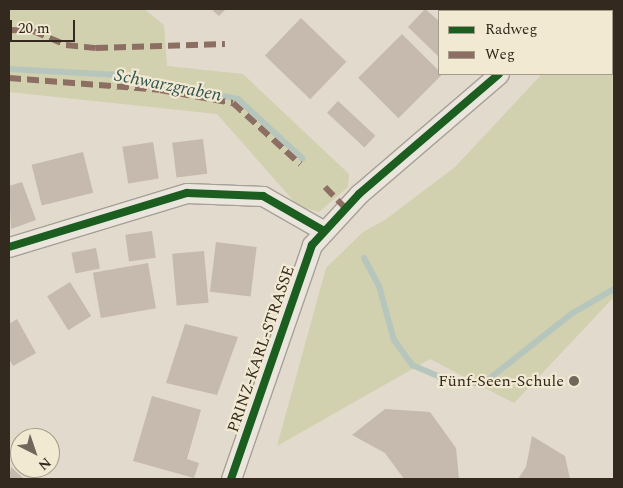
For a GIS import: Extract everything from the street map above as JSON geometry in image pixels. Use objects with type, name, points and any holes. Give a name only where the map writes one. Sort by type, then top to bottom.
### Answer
[{"type":"street","name":"PRINZ-KARL-STRASSE","points":[[231,479],[312,245],[359,194],[498,75]]},
{"type":"street","points":[[9,246],[187,193],[263,196],[324,232]]},
{"type":"green space","points":[[9,9],[144,9],[164,25],[167,66],[243,74],[349,174],[348,187],[319,212],[298,206],[217,114],[9,92]]},
{"type":"green space","points":[[614,9],[614,297],[514,403],[430,359],[277,446],[326,268],[363,232],[385,220],[455,167],[541,75],[613,75],[613,10],[603,10]]},
{"type":"building","points":[[211,9],[226,9],[219,16]]},
{"type":"building","points":[[425,9],[438,20],[438,56],[408,27]]},
{"type":"building","points":[[439,9],[501,9],[500,10]]},
{"type":"building","points":[[301,18],[346,62],[310,99],[265,55]]},
{"type":"building","points":[[402,34],[438,70],[438,75],[442,75],[398,118],[358,78]]},
{"type":"building","points":[[338,101],[375,136],[364,147],[327,113]]},
{"type":"building","points":[[203,139],[207,174],[176,178],[172,143]]},
{"type":"building","points":[[153,142],[159,179],[128,183],[122,147]]},
{"type":"building","points":[[83,152],[93,193],[42,206],[32,165]]},
{"type":"building","points":[[22,182],[36,220],[11,229],[9,186]]},
{"type":"building","points":[[152,231],[156,258],[129,261],[125,235]]},
{"type":"building","points":[[216,242],[257,247],[251,297],[210,292]]},
{"type":"building","points":[[96,248],[100,269],[75,273],[71,253]]},
{"type":"building","points":[[204,251],[209,303],[177,306],[172,254]]},
{"type":"building","points":[[148,263],[156,308],[101,318],[93,273]]},
{"type":"building","points":[[70,282],[91,316],[68,330],[47,296]]},
{"type":"building","points":[[17,319],[36,353],[13,366],[9,359],[9,324]]},
{"type":"building","points":[[185,324],[238,337],[217,395],[166,383]]},
{"type":"building","points":[[152,396],[201,410],[187,459],[199,463],[194,478],[133,461]]},
{"type":"building","points":[[385,409],[430,412],[456,448],[459,479],[404,479],[385,453],[352,435]]},
{"type":"building","points":[[532,436],[565,456],[570,479],[518,479],[526,467]]},
{"type":"building","points":[[10,473],[10,478],[24,479],[9,479]]},
{"type":"waterway","name":"Schwarzgraben","points":[[9,69],[120,75],[238,99],[303,159]]},
{"type":"waterway","points":[[364,258],[379,286],[394,340],[412,365],[459,385],[485,382],[571,314],[614,289]]},
{"type":"marked path","points":[[9,30],[33,31],[66,45],[96,48],[225,44]]},
{"type":"marked path","points":[[9,78],[160,90],[233,103],[300,164]]},
{"type":"marked path","points":[[325,187],[346,209]]},
{"type":"cycle path","points":[[231,479],[312,245],[359,194],[498,75]]},
{"type":"cycle path","points":[[9,247],[187,193],[263,196],[324,231]]},
{"type":"place","name":"Fünf-Seen-Schule","points":[[574,381]]}]
